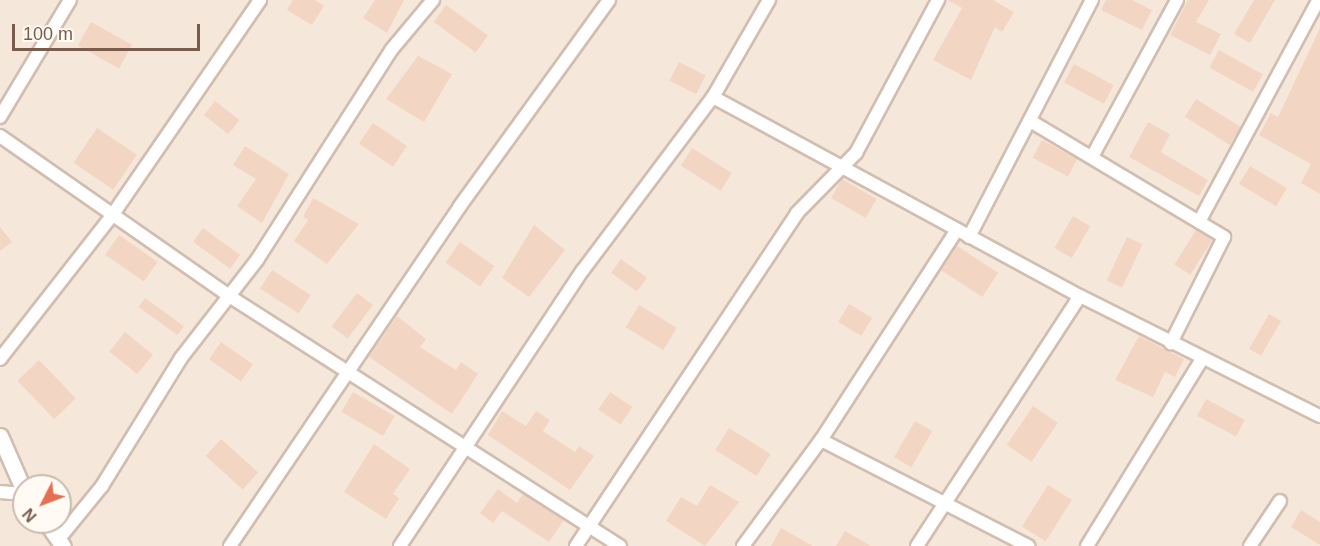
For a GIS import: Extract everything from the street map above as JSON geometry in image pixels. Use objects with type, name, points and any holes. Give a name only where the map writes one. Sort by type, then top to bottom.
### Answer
[{"type":"street","points":[[0,117],[70,0]]},
{"type":"street","points":[[0,359],[111,217],[260,0]]},
{"type":"street","points":[[61,543],[102,486],[181,358],[229,296],[392,49],[433,0]]},
{"type":"street","points":[[230,546],[349,371],[609,0]]},
{"type":"street","points":[[399,546],[582,270],[713,97],[769,0]]},
{"type":"street","points":[[576,546],[797,213],[843,168],[938,0]]},
{"type":"street","points":[[969,237],[1032,122],[1092,0]]},
{"type":"street","points":[[1093,155],[1177,0]]},
{"type":"street","points":[[1200,220],[1316,2]]},
{"type":"street","points":[[713,97],[1080,296],[1320,416]]},
{"type":"street","points":[[1032,122],[1093,155],[1200,220],[1225,242],[1171,343]]},
{"type":"street","points":[[0,136],[111,217],[229,296],[349,371],[588,528],[620,546]]},
{"type":"street","points":[[743,546],[821,440],[957,230]]},
{"type":"street","points":[[917,546],[1080,296]]},
{"type":"street","points":[[1087,546],[1202,359]]},
{"type":"street","points":[[0,436],[16,474]]},
{"type":"street","points":[[821,440],[1028,546]]},
{"type":"street","points":[[1250,546],[1280,501]]},
{"type":"shaded area","points":[[0,0],[1320,0],[1320,546],[0,546]]},
{"type":"building","points":[[293,0],[315,0],[324,6],[312,25],[287,10]]},
{"type":"building","points":[[375,0],[404,0],[387,33],[363,18]]},
{"type":"building","points":[[947,0],[993,0],[1014,12],[1002,32],[995,27],[971,80],[933,60],[962,8]]},
{"type":"building","points":[[1106,0],[1132,0],[1152,10],[1142,30],[1101,10]]},
{"type":"building","points":[[1188,0],[1209,0],[1196,22],[1221,34],[1210,55],[1170,35]]},
{"type":"building","points":[[1254,0],[1275,0],[1250,43],[1234,34]]},
{"type":"building","points":[[446,5],[488,36],[476,53],[434,22]]},
{"type":"building","points":[[91,22],[132,45],[119,68],[78,46]]},
{"type":"building","points":[[1320,28],[1320,194],[1301,183],[1311,164],[1259,135],[1271,113],[1278,117]]},
{"type":"building","points":[[1219,50],[1263,74],[1253,92],[1209,67]]},
{"type":"building","points":[[418,56],[452,74],[424,122],[386,99]]},
{"type":"building","points":[[679,62],[706,76],[696,94],[669,81]]},
{"type":"building","points":[[1074,64],[1114,85],[1104,104],[1064,83]]},
{"type":"building","points":[[1196,99],[1241,127],[1230,145],[1185,117]]},
{"type":"building","points":[[215,101],[239,120],[228,134],[204,115]]},
{"type":"building","points":[[1148,122],[1170,134],[1161,152],[1208,180],[1199,196],[1129,157]]},
{"type":"building","points":[[373,123],[407,146],[393,167],[359,144]]},
{"type":"building","points":[[97,128],[137,155],[113,190],[74,163]]},
{"type":"building","points":[[1042,140],[1077,159],[1068,176],[1033,158]]},
{"type":"building","points":[[245,146],[289,174],[262,223],[237,206],[256,179],[233,165]]},
{"type":"building","points":[[692,148],[732,173],[721,191],[681,166]]},
{"type":"building","points":[[1250,166],[1287,188],[1276,206],[1239,184]]},
{"type":"building","points":[[842,179],[877,199],[866,218],[831,198]]},
{"type":"building","points":[[313,198],[359,224],[327,264],[294,241],[308,220],[303,217]]},
{"type":"building","points":[[1073,216],[1090,226],[1072,258],[1054,248]]},
{"type":"building","points":[[534,225],[565,250],[529,297],[502,278]]},
{"type":"building","points":[[0,227],[12,242],[0,251]]},
{"type":"building","points":[[203,228],[240,255],[230,269],[193,242]]},
{"type":"building","points":[[1196,230],[1212,240],[1190,275],[1174,265]]},
{"type":"building","points":[[119,235],[158,262],[144,282],[105,255]]},
{"type":"building","points":[[1127,237],[1142,244],[1122,288],[1107,281]]},
{"type":"building","points":[[460,242],[494,266],[480,287],[446,262]]},
{"type":"building","points":[[957,246],[998,273],[982,297],[941,270]]},
{"type":"building","points":[[621,259],[647,278],[637,292],[611,273]]},
{"type":"building","points":[[272,270],[311,295],[299,314],[260,288]]},
{"type":"building","points":[[357,293],[373,305],[348,339],[332,327]]},
{"type":"building","points":[[145,298],[184,326],[177,335],[139,307]]},
{"type":"building","points":[[849,304],[872,318],[861,336],[838,322]]},
{"type":"building","points":[[639,305],[677,328],[663,350],[626,327]]},
{"type":"building","points":[[1269,314],[1281,321],[1261,356],[1249,349]]},
{"type":"building","points":[[397,316],[426,339],[420,347],[456,370],[461,362],[478,374],[452,414],[369,357]]},
{"type":"building","points":[[125,332],[153,355],[137,374],[109,351]]},
{"type":"building","points":[[1139,336],[1184,359],[1175,377],[1165,372],[1153,397],[1115,380]]},
{"type":"building","points":[[221,342],[253,364],[241,382],[209,359]]},
{"type":"building","points":[[39,360],[76,398],[54,419],[17,381]]},
{"type":"building","points":[[353,392],[395,416],[383,436],[342,412]]},
{"type":"building","points":[[610,392],[632,407],[621,425],[598,409]]},
{"type":"building","points":[[1206,399],[1245,420],[1236,436],[1197,416]]},
{"type":"building","points":[[1033,406],[1058,423],[1032,462],[1007,445]]},
{"type":"building","points":[[502,411],[526,426],[536,411],[550,420],[543,431],[575,452],[579,446],[594,456],[570,490],[488,435]]},
{"type":"building","points":[[915,421],[932,431],[911,467],[894,457]]},
{"type":"building","points":[[729,428],[771,454],[757,476],[715,450]]},
{"type":"building","points":[[221,439],[258,472],[243,490],[206,456]]},
{"type":"building","points":[[374,444],[410,469],[393,494],[399,498],[386,519],[344,492]]},
{"type":"building","points":[[710,485],[739,502],[705,546],[666,521],[681,497],[697,506]]},
{"type":"building","points":[[1048,485],[1072,500],[1046,541],[1022,527]]},
{"type":"building","points":[[498,489],[517,503],[523,494],[564,520],[549,542],[502,511],[493,523],[480,513]]},
{"type":"building","points":[[1301,510],[1320,522],[1320,545],[1291,527]]},
{"type":"building","points":[[781,528],[813,546],[771,546]]},
{"type":"building","points":[[845,531],[871,546],[836,546]]}]
